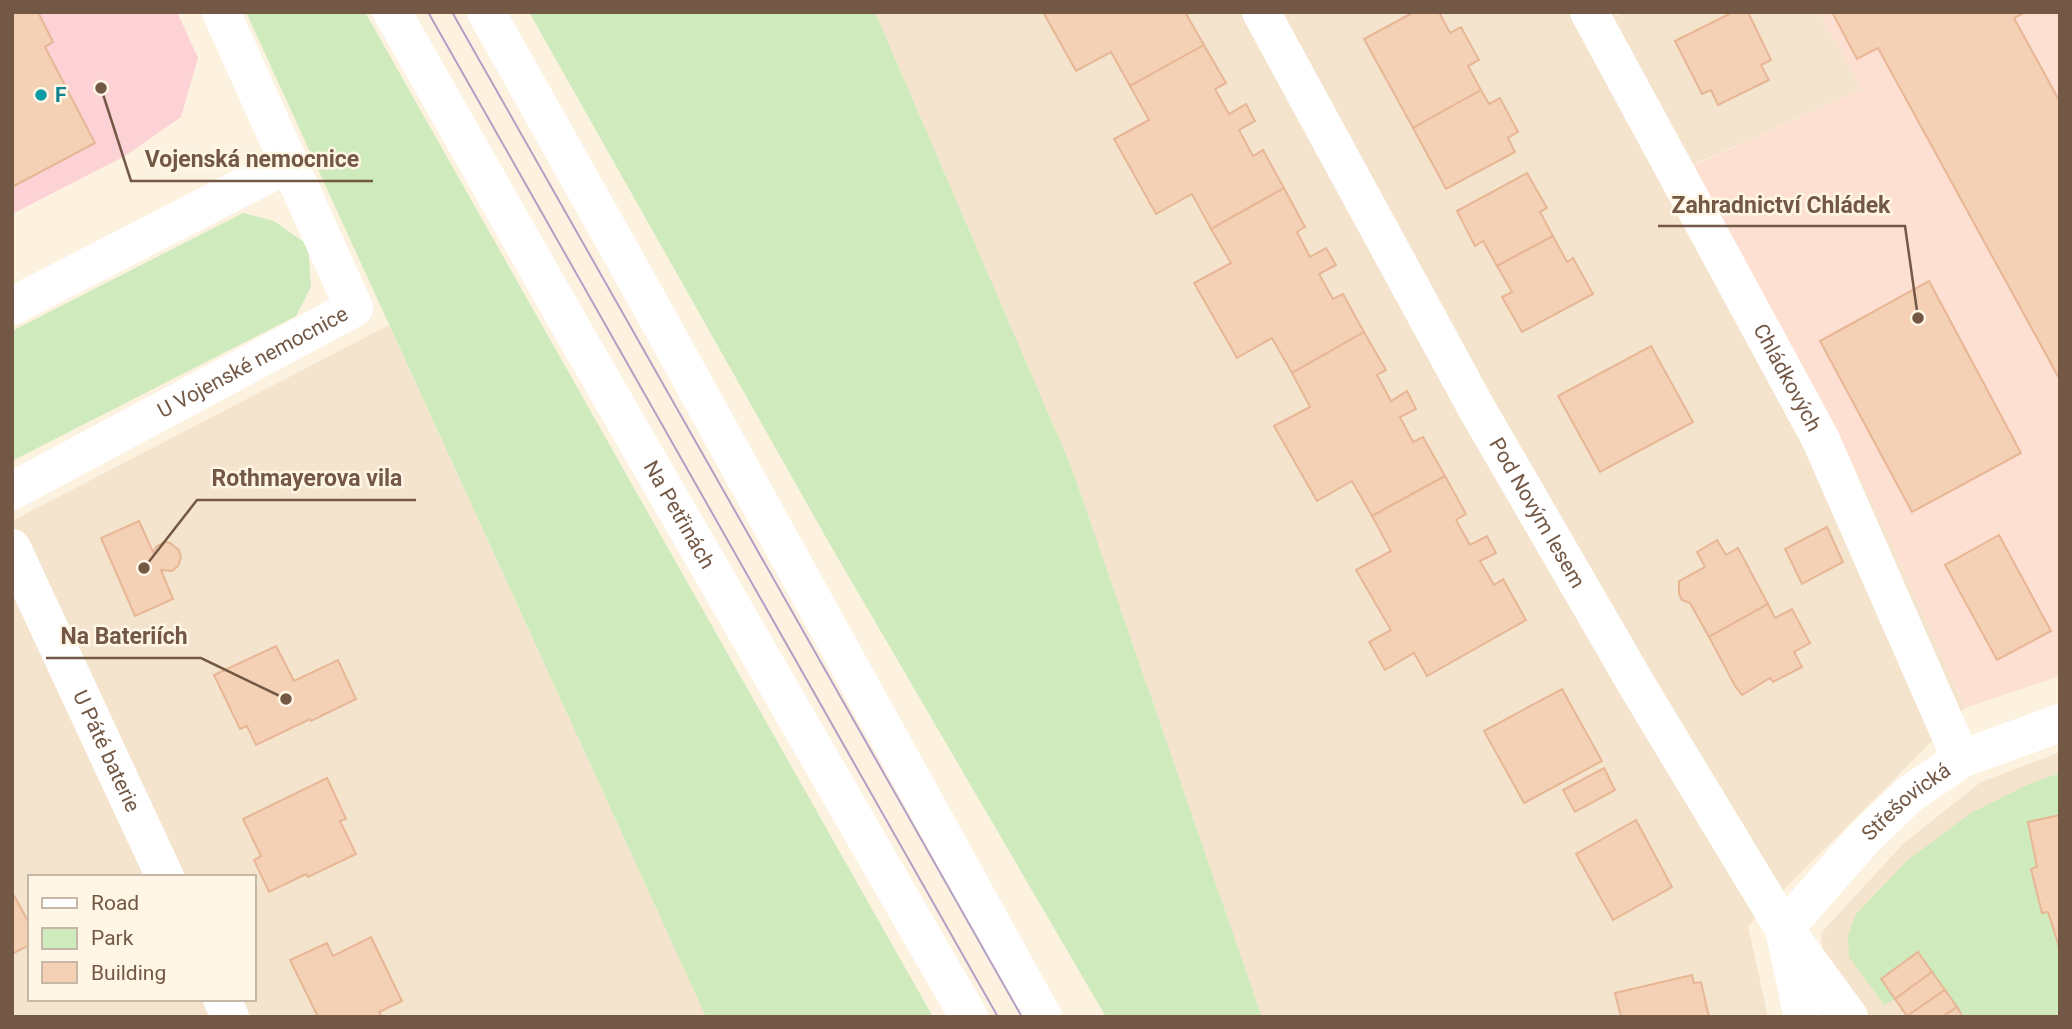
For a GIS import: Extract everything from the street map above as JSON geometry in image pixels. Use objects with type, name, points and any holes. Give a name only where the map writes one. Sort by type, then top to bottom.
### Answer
[{"type":"street","name":"U Vojenské nemocnice","points":[[12,491],[354,309],[221,12]]},
{"type":"street","name":"Na Petřinách","points":[[392,12],[969,1017]]},
{"type":"street","points":[[486,12],[1043,1017]]},
{"type":"street","name":"Pod Novým lesem","points":[[1261,12],[1484,421],[1638,687],[1784,929],[1803,1017]]},
{"type":"street","name":"Chládkových","points":[[1589,12],[1820,438],[1961,759]]},
{"type":"street","points":[[12,306],[290,163]]},
{"type":"street","name":"U Páté baterie","points":[[12,548],[164,875]]},
{"type":"street","name":"Střešovická","points":[[1784,929],[1865,837],[1910,794],[1961,759],[2060,723]]},
{"type":"street","points":[[1784,929],[1849,1017]]},
{"type":"street","points":[[223,1001],[230,1017]]},
{"type":"shaded area","points":[[12,12],[177,12],[198,58],[181,117],[125,156],[12,214]]},
{"type":"shaded area","points":[[875,12],[1613,12],[1616,16],[1623,12],[1819,12],[1862,89],[1693,165],[1732,241],[1819,395],[1886,531],[1965,708],[1748,926],[1768,1017],[1262,1017],[1071,466]]},
{"type":"shaded area","points":[[1819,12],[2060,12],[2060,676],[1965,708],[1886,531],[1819,395],[1693,166],[1862,89]]},
{"type":"shaded area","points":[[389,325],[706,1017],[12,1017],[12,521]]},
{"type":"shaded area","points":[[2060,752],[2060,1017],[1827,1017],[1821,933],[1904,843],[1981,782]]},
{"type":"green space","points":[[246,12],[365,12],[933,1017],[706,1017]]},
{"type":"green space","points":[[529,12],[875,12],[1071,466],[1262,1017],[1106,1017],[832,548]]},
{"type":"green space","points":[[243,213],[274,221],[308,245],[311,287],[296,316],[12,461],[12,331]]},
{"type":"green space","points":[[2060,773],[2060,815],[2028,822],[2037,867],[2031,869],[2042,913],[2048,912],[2060,950],[2060,1017],[1963,1017],[1918,953],[1881,978],[1895,999],[1884,1005],[1849,957],[1848,936],[1856,914],[1908,860],[1971,813],[2029,784]]},
{"type":"building","name":"F","points":[[12,12],[38,12],[53,42],[45,47],[95,143],[12,187]]},
{"type":"building","points":[[1043,12],[1185,12],[1204,45],[1130,86],[1111,52],[1076,71]]},
{"type":"building","points":[[1414,12],[1439,12],[1450,33],[1461,27],[1479,60],[1468,66],[1481,90],[1413,128],[1364,39]]},
{"type":"building","points":[[1733,12],[1748,12],[1771,60],[1761,65],[1769,80],[1718,105],[1711,90],[1702,94],[1675,41]]},
{"type":"building","points":[[1832,12],[2026,12],[2014,18],[2060,102],[2060,380],[1878,48],[1857,59]]},
{"type":"building","points":[[1204,45],[1226,83],[1215,89],[1229,114],[1246,104],[1255,121],[1239,130],[1253,156],[1263,150],[1284,188],[1211,229],[1192,194],[1156,214],[1114,139],[1149,120],[1130,86]]},
{"type":"building","points":[[1481,90],[1489,104],[1500,98],[1518,132],[1508,138],[1515,152],[1446,189],[1413,128]]},
{"type":"building","points":[[1527,173],[1547,208],[1540,212],[1553,236],[1497,266],[1483,241],[1475,246],[1457,211]]},
{"type":"building","points":[[1284,188],[1305,227],[1297,232],[1310,257],[1326,248],[1336,265],[1319,274],[1333,299],[1343,294],[1364,332],[1292,373],[1272,338],[1237,358],[1194,283],[1231,263],[1211,229]]},
{"type":"building","points":[[1553,236],[1567,262],[1573,258],[1593,294],[1522,332],[1502,297],[1512,292],[1497,266]]},
{"type":"building","points":[[1929,281],[2021,453],[1912,512],[1820,341]]},
{"type":"building","points":[[1364,332],[1386,370],[1377,375],[1391,401],[1407,391],[1416,409],[1400,417],[1413,442],[1423,437],[1445,476],[1372,516],[1352,481],[1317,501],[1274,426],[1310,407],[1292,373]]},
{"type":"building","points":[[1651,346],[1693,422],[1600,472],[1558,396]]},
{"type":"building","points":[[1445,476],[1466,514],[1456,520],[1470,545],[1487,536],[1496,553],[1480,561],[1494,585],[1503,579],[1526,620],[1427,676],[1414,653],[1385,670],[1369,642],[1391,630],[1356,570],[1391,551],[1372,516]]},
{"type":"building","points":[[139,521],[153,552],[157,546],[170,543],[179,550],[181,558],[172,571],[161,570],[173,599],[135,616],[101,538]]},
{"type":"building","points":[[1827,527],[1843,562],[1802,584],[1785,549]]},
{"type":"building","points":[[1999,535],[2051,631],[1997,660],[1945,565]]},
{"type":"building","points":[[1717,540],[1726,555],[1738,548],[1768,604],[1709,637],[1690,603],[1682,600],[1679,581],[1705,567],[1697,552]]},
{"type":"building","points":[[1768,604],[1775,618],[1792,609],[1810,643],[1794,652],[1802,667],[1773,682],[1770,678],[1742,695],[1709,637]]},
{"type":"building","points":[[276,646],[294,681],[338,660],[356,699],[256,745],[247,726],[240,729],[214,675]]},
{"type":"building","points":[[1562,689],[1602,761],[1524,803],[1484,731]]},
{"type":"building","points":[[1604,768],[1615,790],[1575,812],[1563,790]]},
{"type":"building","points":[[327,778],[346,819],[340,821],[356,854],[269,892],[254,860],[261,856],[243,819]]},
{"type":"building","points":[[2060,815],[2060,950],[2048,912],[2042,913],[2031,869],[2037,867],[2028,822]]},
{"type":"building","points":[[1636,820],[1672,887],[1613,920],[1576,854]]},
{"type":"building","points":[[12,892],[28,921],[28,946],[12,954]]},
{"type":"building","points":[[371,937],[402,1001],[379,1012],[382,1017],[318,1017],[290,960],[327,943],[333,956]]},
{"type":"building","points":[[1918,952],[1932,972],[1895,999],[1881,979]]},
{"type":"building","points":[[1932,972],[1945,990],[1907,1016],[1895,999]]},
{"type":"building","points":[[1692,975],[1694,983],[1701,982],[1709,1017],[1621,1017],[1615,993]]},
{"type":"building","points":[[1945,990],[1957,1007],[1942,1017],[1907,1016]]},
{"type":"building","points":[[1957,1007],[1963,1017],[1942,1017]]},
{"type":"tram line","points":[[428,12],[998,1017]]},
{"type":"tram line","points":[[452,12],[1022,1017]]},
{"type":"place","name":"Vojenská nemocnice","points":[[101,88]]},
{"type":"place","name":"F","points":[[41,95]]},
{"type":"place","name":"Zahradnictví Chládek","points":[[1918,318]]},
{"type":"place","name":"Rothmayerova vila","points":[[144,568]]},
{"type":"place","name":"Na Bateriích","points":[[286,699]]}]
